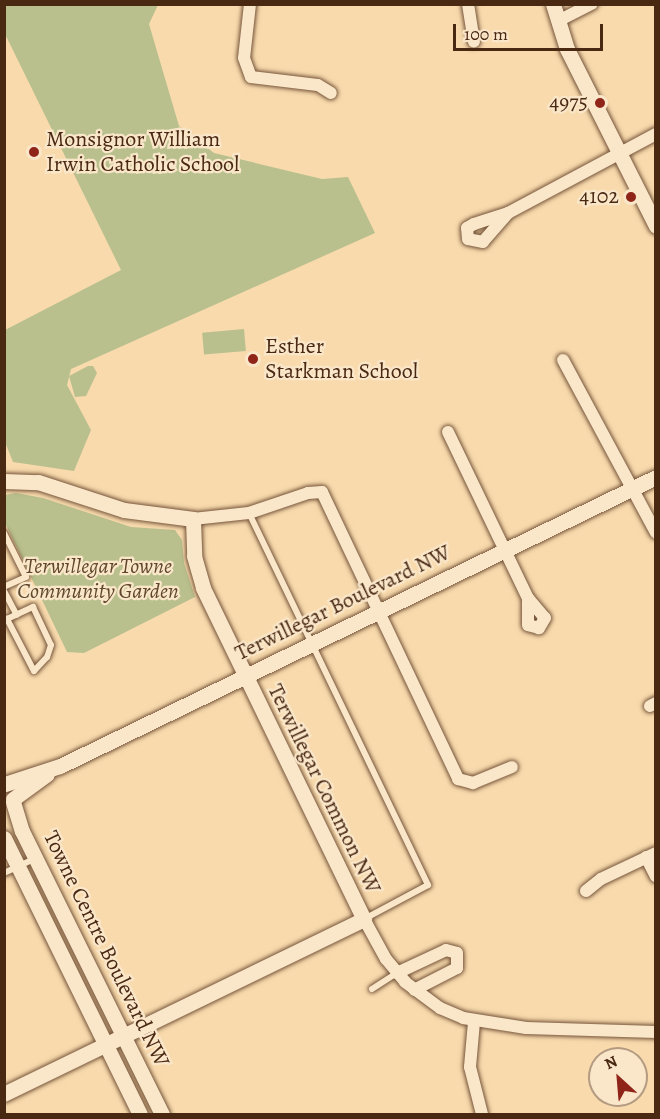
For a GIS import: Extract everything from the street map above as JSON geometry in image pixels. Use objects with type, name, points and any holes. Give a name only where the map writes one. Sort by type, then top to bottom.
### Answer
[{"type":"street","points":[[250,4],[244,58],[250,76],[318,85],[331,93]]},
{"type":"street","points":[[468,4],[474,42]]},
{"type":"street","points":[[553,4],[567,49],[656,226]]},
{"type":"street","points":[[558,21],[592,4]]},
{"type":"street","points":[[508,213],[656,134]]},
{"type":"street","points":[[564,360],[629,490],[656,533]]},
{"type":"street","points":[[448,432],[528,598]]},
{"type":"street","name":"Terwillegar Boulevard NW","points":[[5,784],[51,770],[656,477]]},
{"type":"street","points":[[4,481],[38,482],[124,510],[193,519],[249,513],[308,493],[322,492],[380,609],[406,674],[458,779],[473,783],[512,766]]},
{"type":"street","name":"Terwillegar Common NW","points":[[4,1094],[364,919],[244,677],[199,576],[193,519]]},
{"type":"street","name":"Terwillegar Boulevard NW","points":[[10,805],[51,770]]},
{"type":"street","name":"Towne Centre Boulevard NW","points":[[5,784],[10,805],[35,858],[162,1114]]},
{"type":"street","name":"Towne Centre Boulevard NW","points":[[4,838],[12,869],[106,1045],[136,1113]]},
{"type":"street","points":[[586,891],[601,879],[651,855],[656,877]]},
{"type":"street","points":[[364,919],[397,974],[414,990],[440,1008],[474,1022],[656,1032]]},
{"type":"street","points":[[397,974],[446,950],[457,953],[457,968],[414,990]]},
{"type":"street","points":[[474,1022],[470,1067],[482,1114]]},
{"type":"lane","points":[[249,513],[309,645],[428,885],[364,919]]},
{"type":"lane","points":[[4,533],[26,577],[4,589],[17,615]]},
{"type":"lane","points":[[33,607],[51,645],[47,657],[34,671],[6,620],[17,615],[33,607]]},
{"type":"lane","points":[[12,869],[35,858]]},
{"type":"lane","points":[[372,989],[397,974]]},
{"type":"green space","points":[[5,4],[158,5],[149,24],[179,126],[214,153],[322,179],[348,177],[375,233],[71,369],[67,385],[91,430],[74,471],[13,462],[5,442],[5,330],[121,270],[5,34]]},
{"type":"green space","points":[[244,329],[246,351],[204,355],[202,333]]},
{"type":"green space","points":[[88,366],[93,366],[97,373],[86,396],[75,397],[69,376]]},
{"type":"green space","name":"Terwillegar Towne Community Garden","points":[[16,493],[43,498],[131,527],[175,530],[182,540],[184,563],[195,597],[84,653],[67,652],[5,523],[5,495]]},
{"type":"place","name":"4975","points":[[600,103]]},
{"type":"place","name":"Monsignor William Irwin Catholic School","points":[[34,152]]},
{"type":"place","name":"4102","points":[[631,197]]},
{"type":"place","name":"Esther Starkman School","points":[[253,359]]}]
